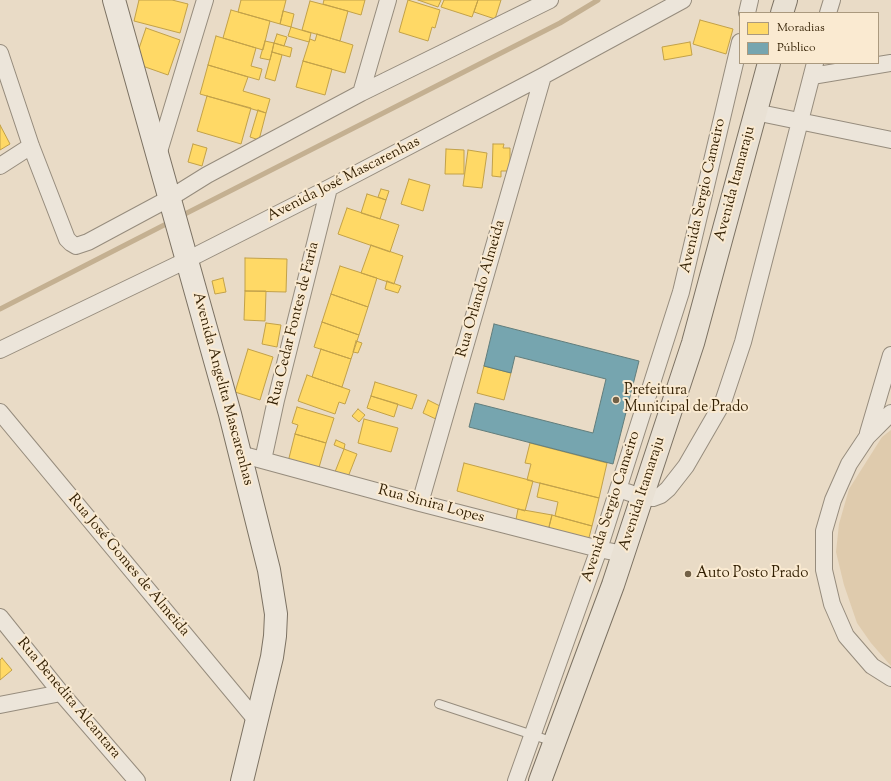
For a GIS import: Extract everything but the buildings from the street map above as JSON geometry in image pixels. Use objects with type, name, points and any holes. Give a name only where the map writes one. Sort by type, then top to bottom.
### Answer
[{"type":"main road","points":[[782,12],[786,0]]},
{"type":"main road","name":"Avenida Itamaraju","points":[[540,781],[623,554],[693,343],[769,64]]},
{"type":"street","name":"Avenida Angelita Mascarenhas","points":[[114,0],[240,454],[270,570],[276,614],[275,636],[272,657],[242,781]]},
{"type":"street","points":[[158,155],[205,0]]},
{"type":"street","points":[[361,93],[388,0]]},
{"type":"street","points":[[0,53],[32,146],[67,239],[71,244],[76,246],[88,242],[171,203],[207,175],[361,93],[550,0]]},
{"type":"street","name":"Avenida José Mascarenhas","points":[[0,350],[184,251],[329,188],[543,76],[683,0]]},
{"type":"street","points":[[747,12],[750,0]]},
{"type":"street","points":[[828,12],[832,0]]},
{"type":"street","name":"Avenida Sergio Cameiro","points":[[516,781],[599,549],[681,292],[739,46]]},
{"type":"street","points":[[879,64],[891,63]]},
{"type":"street","points":[[618,489],[642,497],[653,498],[661,495],[668,489],[686,466],[723,402],[743,342],[814,69],[878,64]]},
{"type":"street","name":"Rua Orlando Almeida","points":[[420,503],[543,76]]},
{"type":"street","points":[[755,112],[800,120],[891,140]]},
{"type":"street","points":[[0,166],[32,146]]},
{"type":"street","name":"Rua Cedar Fontes de Faria","points":[[263,460],[276,400],[329,188]]},
{"type":"street","points":[[867,437],[891,355]]},
{"type":"street","name":"Rua José Gomes de Almeida","points":[[0,412],[256,720]]},
{"type":"street","points":[[891,413],[867,437],[849,464],[833,500],[824,531],[824,570],[832,604],[846,636],[872,666],[891,678]]},
{"type":"street","name":"Rua Sinira Lopes","points":[[240,454],[420,503],[623,554]]},
{"type":"street","name":"Rua Benedita Alcantara","points":[[0,617],[61,693],[137,781]]},
{"type":"street","points":[[0,705],[61,693]]},
{"type":"lane","points":[[439,704],[555,742]]},
{"type":"shaded area","points":[[891,430],[891,666],[871,643],[857,623],[844,585],[836,552],[839,524],[849,489],[882,437]]},
{"type":"waterway","points":[[181,216],[560,23],[598,0]]},
{"type":"waterway","points":[[0,309],[170,222]]},
{"type":"place","name":"Prefeitura Municipal de Prado","points":[[616,400]]},
{"type":"place","name":"Auto Posto Prado","points":[[688,574]]}]
